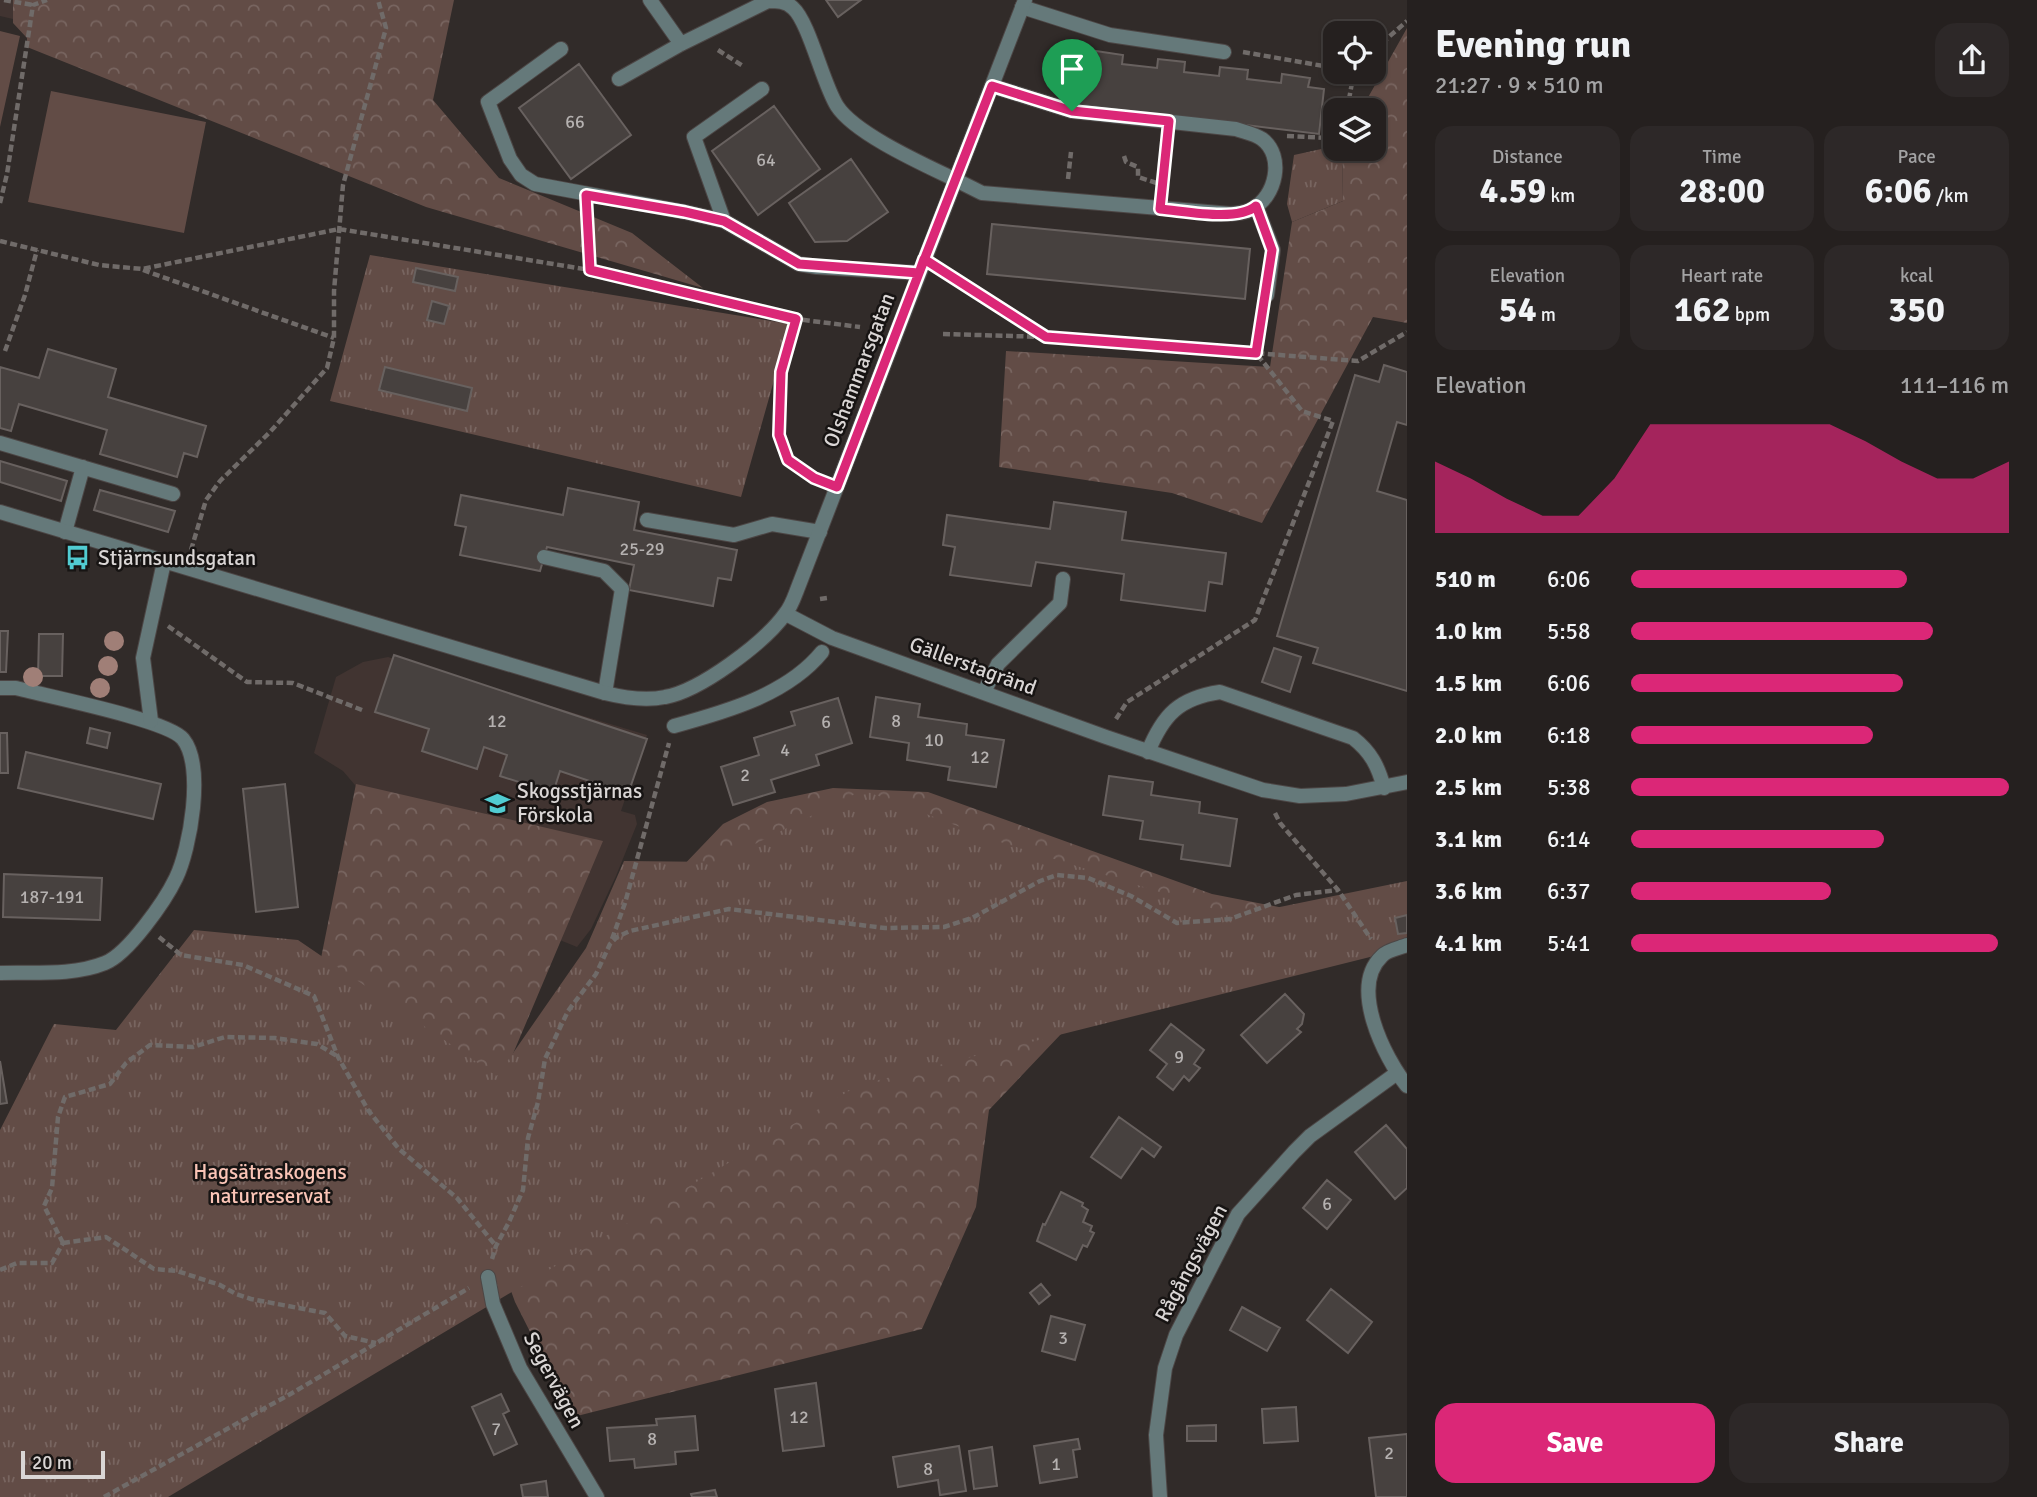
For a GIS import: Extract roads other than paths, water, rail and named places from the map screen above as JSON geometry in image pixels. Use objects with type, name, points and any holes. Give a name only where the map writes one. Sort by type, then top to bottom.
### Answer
[{"type":"street","points":[[650,0],[681,44]]},
{"type":"street","points":[[619,79],[681,44],[768,1],[782,2],[794,8],[807,32],[836,104],[846,119],[982,193],[1231,214],[1253,209],[1265,198],[1273,185],[1275,165],[1271,149],[1260,138],[1236,129],[1067,110],[992,86]]},
{"type":"street","points":[[1023,3],[1074,24],[1110,35],[1224,52]]},
{"type":"street","name":"Olshammarsgatan","points":[[786,614],[1023,3]]},
{"type":"street","points":[[561,49],[488,102],[510,159],[521,175],[535,184],[724,221],[799,264],[919,273]]},
{"type":"street","points":[[724,221],[694,137],[762,89]]},
{"type":"street","points":[[1256,206],[1272,250],[1267,295]]},
{"type":"street","points":[[0,443],[173,494]]},
{"type":"street","points":[[65,532],[83,467]]},
{"type":"street","points":[[0,512],[631,699],[666,697],[695,687],[730,664],[786,614]]},
{"type":"street","points":[[647,520],[734,535],[772,524],[820,532]]},
{"type":"street","points":[[544,557],[604,571],[622,589],[606,693]]},
{"type":"street","points":[[151,721],[143,659],[164,562]]},
{"type":"street","points":[[984,692],[998,664],[1060,603],[1063,579]]},
{"type":"street","name":"Gällerstagränd","points":[[786,614],[832,638],[1148,752],[1263,790],[1300,796],[1346,794],[1407,782]]},
{"type":"street","points":[[674,726],[711,716],[765,695],[799,674],[822,652]]},
{"type":"street","points":[[0,688],[16,688],[151,721],[183,737],[191,757],[194,776],[192,811],[177,876],[163,902],[121,954],[107,963],[75,970],[0,973]]},
{"type":"street","points":[[1148,752],[1168,713],[1202,694],[1220,692],[1353,738],[1365,748],[1378,766],[1384,788]]},
{"type":"street","points":[[1407,945],[1382,955],[1367,981],[1367,1000],[1376,1027],[1396,1073],[1407,1086]]},
{"type":"street","name":"Rågångsvägen","points":[[1160,1497],[1156,1436],[1165,1368],[1176,1335],[1238,1214],[1310,1136],[1396,1073]]},
{"type":"street","name":"Segervägen","points":[[488,1277],[493,1304],[520,1368],[597,1497]]},
{"type":"place","name":"Stjärnsundsgatan","points":[[78,558]]},
{"type":"place","name":"Skogsstjärnas Förskola","points":[[497,803]]},
{"type":"park label","name":"Hagsätraskogens naturreservat","points":[[270,1184]]}]
